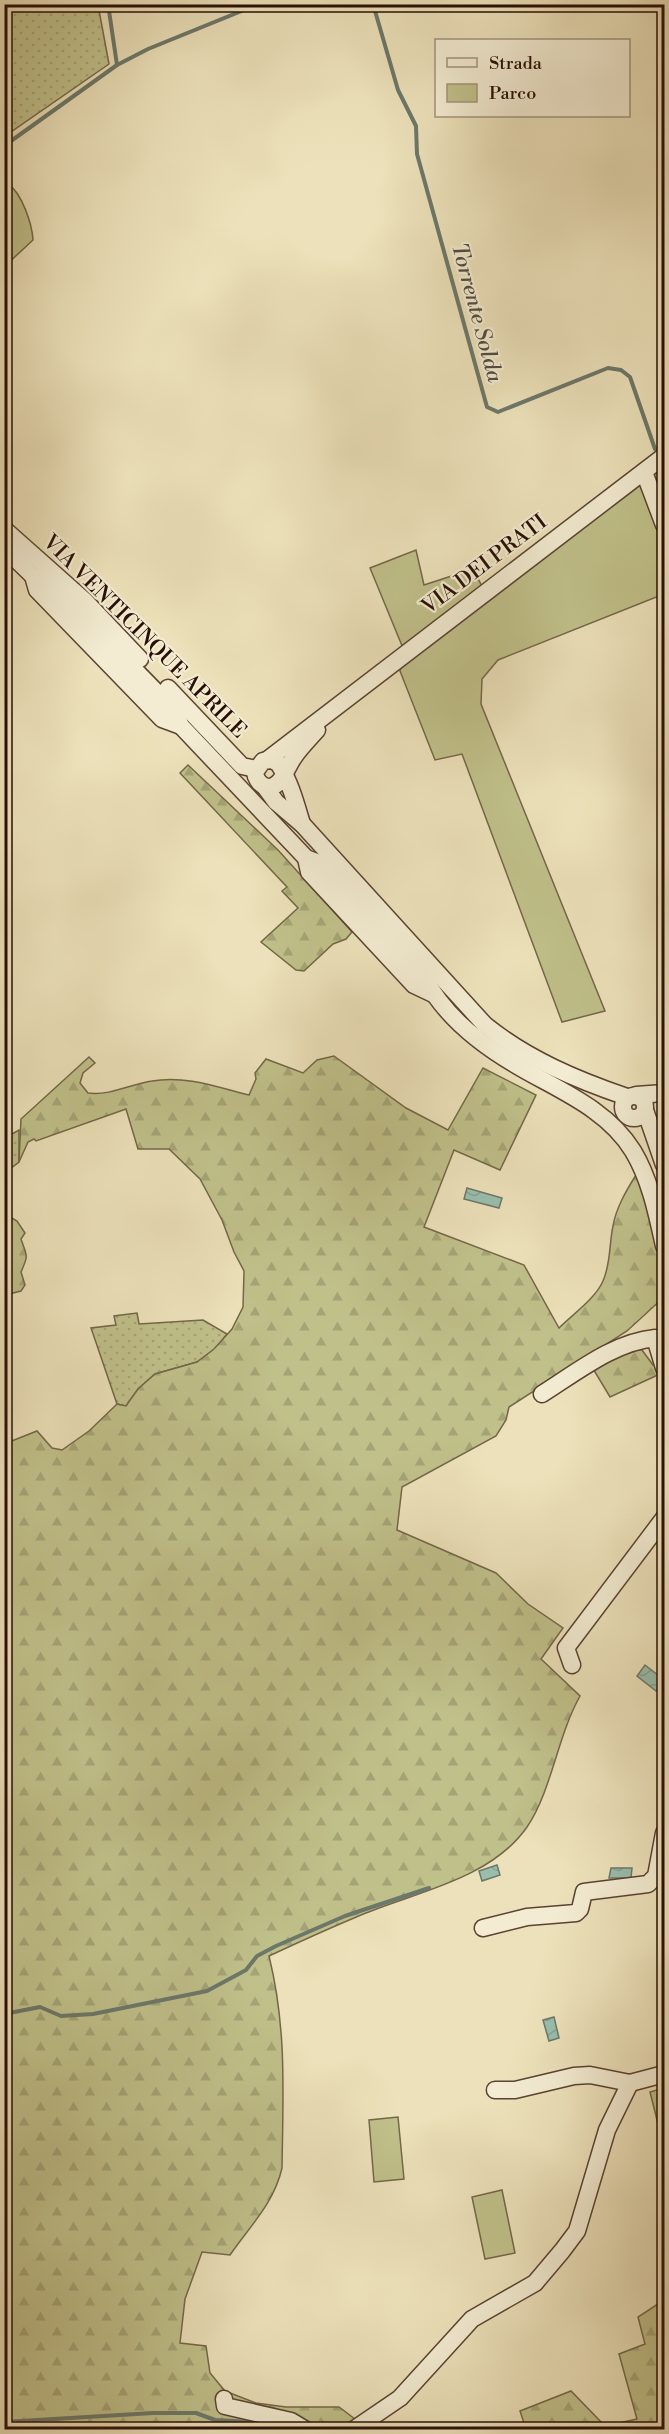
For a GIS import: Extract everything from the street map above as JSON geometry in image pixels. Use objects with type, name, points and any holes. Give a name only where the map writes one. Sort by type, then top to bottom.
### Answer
[{"type":"street","name":"VIA DEI PRATI","points":[[237,785],[261,774],[414,645],[664,456]]},
{"type":"street","points":[[644,472],[664,525]]},
{"type":"street","name":"VIA VENTICINQUE APRILE","points":[[4,528],[85,601],[243,766],[261,774],[276,802],[303,825],[485,1025],[511,1047],[634,1106]]},
{"type":"street","name":"VIA VENTICINQUE APRILE","points":[[4,548],[33,576],[47,580],[173,709],[181,726],[306,858],[319,863],[424,977],[433,994],[488,1046],[567,1093],[613,1128],[632,1149],[644,1174],[664,1246]]},
{"type":"street","name":"VIA DEI PRATI","points":[[282,775],[296,753],[333,711]]},
{"type":"street","points":[[261,774],[278,763],[282,775]]},
{"type":"street","name":"VIA DEI PRATI","points":[[252,800],[261,774]]},
{"type":"street","name":"VIA VENTICINQUE APRILE","points":[[282,775],[290,784],[303,825]]},
{"type":"street","points":[[664,1095],[634,1106],[659,1149],[664,1165]]},
{"type":"street","points":[[542,1394],[619,1347],[637,1340],[655,1338],[664,1368]]},
{"type":"street","points":[[572,1665],[566,1648],[664,1518]]},
{"type":"street","points":[[483,1928],[527,1917],[576,1912],[580,1909],[584,1892],[648,1884],[656,1876],[664,1833]]},
{"type":"street","points":[[495,2090],[515,2090],[574,2076],[590,2075],[630,2083],[664,2074]]},
{"type":"street","points":[[353,2430],[400,2398],[472,2319],[535,2283],[562,2251],[577,2231],[606,2130],[630,2083]]},
{"type":"street","points":[[224,2402],[291,2421],[306,2430]]},
{"type":"green space","points":[[17,5],[98,5],[109,64],[5,136],[5,9]]},
{"type":"green space","points":[[8,184],[18,194],[25,209],[33,240],[5,266],[4,185]]},
{"type":"green space","points":[[664,457],[664,594],[498,660],[482,679],[481,704],[605,1011],[562,1022],[462,754],[435,760],[400,671],[405,653],[370,568],[416,550],[424,585],[473,569],[485,592]]},
{"type":"green space","points":[[188,765],[278,850],[352,932],[346,939],[333,944],[304,971],[296,970],[261,942],[298,908],[282,891],[287,887],[180,773]]},
{"type":"green space","points":[[334,1056],[406,1108],[448,1130],[483,1068],[536,1095],[500,1170],[454,1150],[424,1227],[524,1265],[559,1328],[589,1300],[603,1281],[614,1219],[636,1175],[642,1189],[659,1251],[664,1297],[627,1331],[509,1407],[506,1420],[496,1436],[402,1487],[397,1530],[496,1573],[528,1604],[563,1628],[541,1659],[580,1696],[572,1712],[543,1797],[527,1827],[512,1845],[473,1872],[361,1915],[269,1956],[275,1983],[281,2036],[282,2168],[267,2203],[230,2255],[202,2252],[185,2299],[180,2343],[206,2346],[210,2373],[225,2391],[256,2403],[286,2407],[339,2407],[368,2429],[5,2429],[4,1444],[37,1431],[52,1448],[62,1450],[89,1431],[117,1404],[126,1406],[138,1389],[155,1374],[197,1362],[214,1349],[232,1329],[243,1307],[244,1271],[222,1220],[200,1179],[169,1149],[138,1149],[126,1109],[36,1141],[34,1139],[28,1142],[19,1162],[21,1119],[89,1057],[95,1063],[83,1073],[80,1083],[88,1093],[104,1093],[144,1082],[177,1080],[201,1083],[249,1095],[256,1079],[255,1073],[266,1059],[303,1073],[317,1060]]},
{"type":"green space","points":[[19,1130],[19,1162],[7,1171],[5,1170],[5,1138]]},
{"type":"green space","points":[[5,1214],[17,1221],[25,1233],[21,1239],[26,1256],[21,1272],[25,1285],[21,1291],[5,1295]]},
{"type":"green space","points":[[137,1313],[139,1324],[203,1320],[227,1334],[215,1349],[197,1362],[155,1374],[138,1389],[126,1406],[117,1404],[91,1328],[116,1325],[114,1316]]},
{"type":"green space","points":[[633,1348],[642,1350],[653,1365],[660,1366],[662,1373],[610,1397],[592,1367]]},
{"type":"green space","points":[[664,2088],[664,2148],[650,2092]]},
{"type":"green space","points":[[398,2117],[404,2179],[374,2182],[369,2120]]},
{"type":"green space","points":[[502,2190],[515,2253],[485,2259],[472,2197]]},
{"type":"green space","points":[[664,2300],[664,2428],[526,2429],[520,2411],[571,2391],[605,2426],[637,2419],[619,2354],[645,2344],[638,2317]]},
{"type":"water","points":[[467,1188],[502,1198],[499,1208],[464,1199]]},
{"type":"water","points":[[645,1665],[664,1680],[656,1691],[637,1676]]},
{"type":"water","points":[[497,1865],[500,1875],[482,1881],[479,1871]]},
{"type":"water","points":[[611,1868],[632,1868],[631,1878],[609,1878]]},
{"type":"water","points":[[554,2017],[559,2038],[549,2041],[543,2020]]},
{"type":"waterway","name":"Torrente Solda","points":[[108,4],[117,65],[148,49],[259,4]]},
{"type":"waterway","name":"Torrente Solda","points":[[373,4],[398,90],[416,126],[417,154],[487,407],[498,412],[608,368],[621,370],[630,377],[655,449]]},
{"type":"waterway","points":[[4,146],[117,65]]},
{"type":"waterway","points":[[4,2014],[40,2007],[61,2016],[93,2014],[207,1991],[246,1970],[257,1956],[276,1946],[345,1916],[429,1888]]},
{"type":"waterway","points":[[4,2422],[153,2413],[196,2413],[215,2420],[254,2422],[282,2430]]},
{"type":"waterway","points":[[369,2430],[378,2423]]}]
